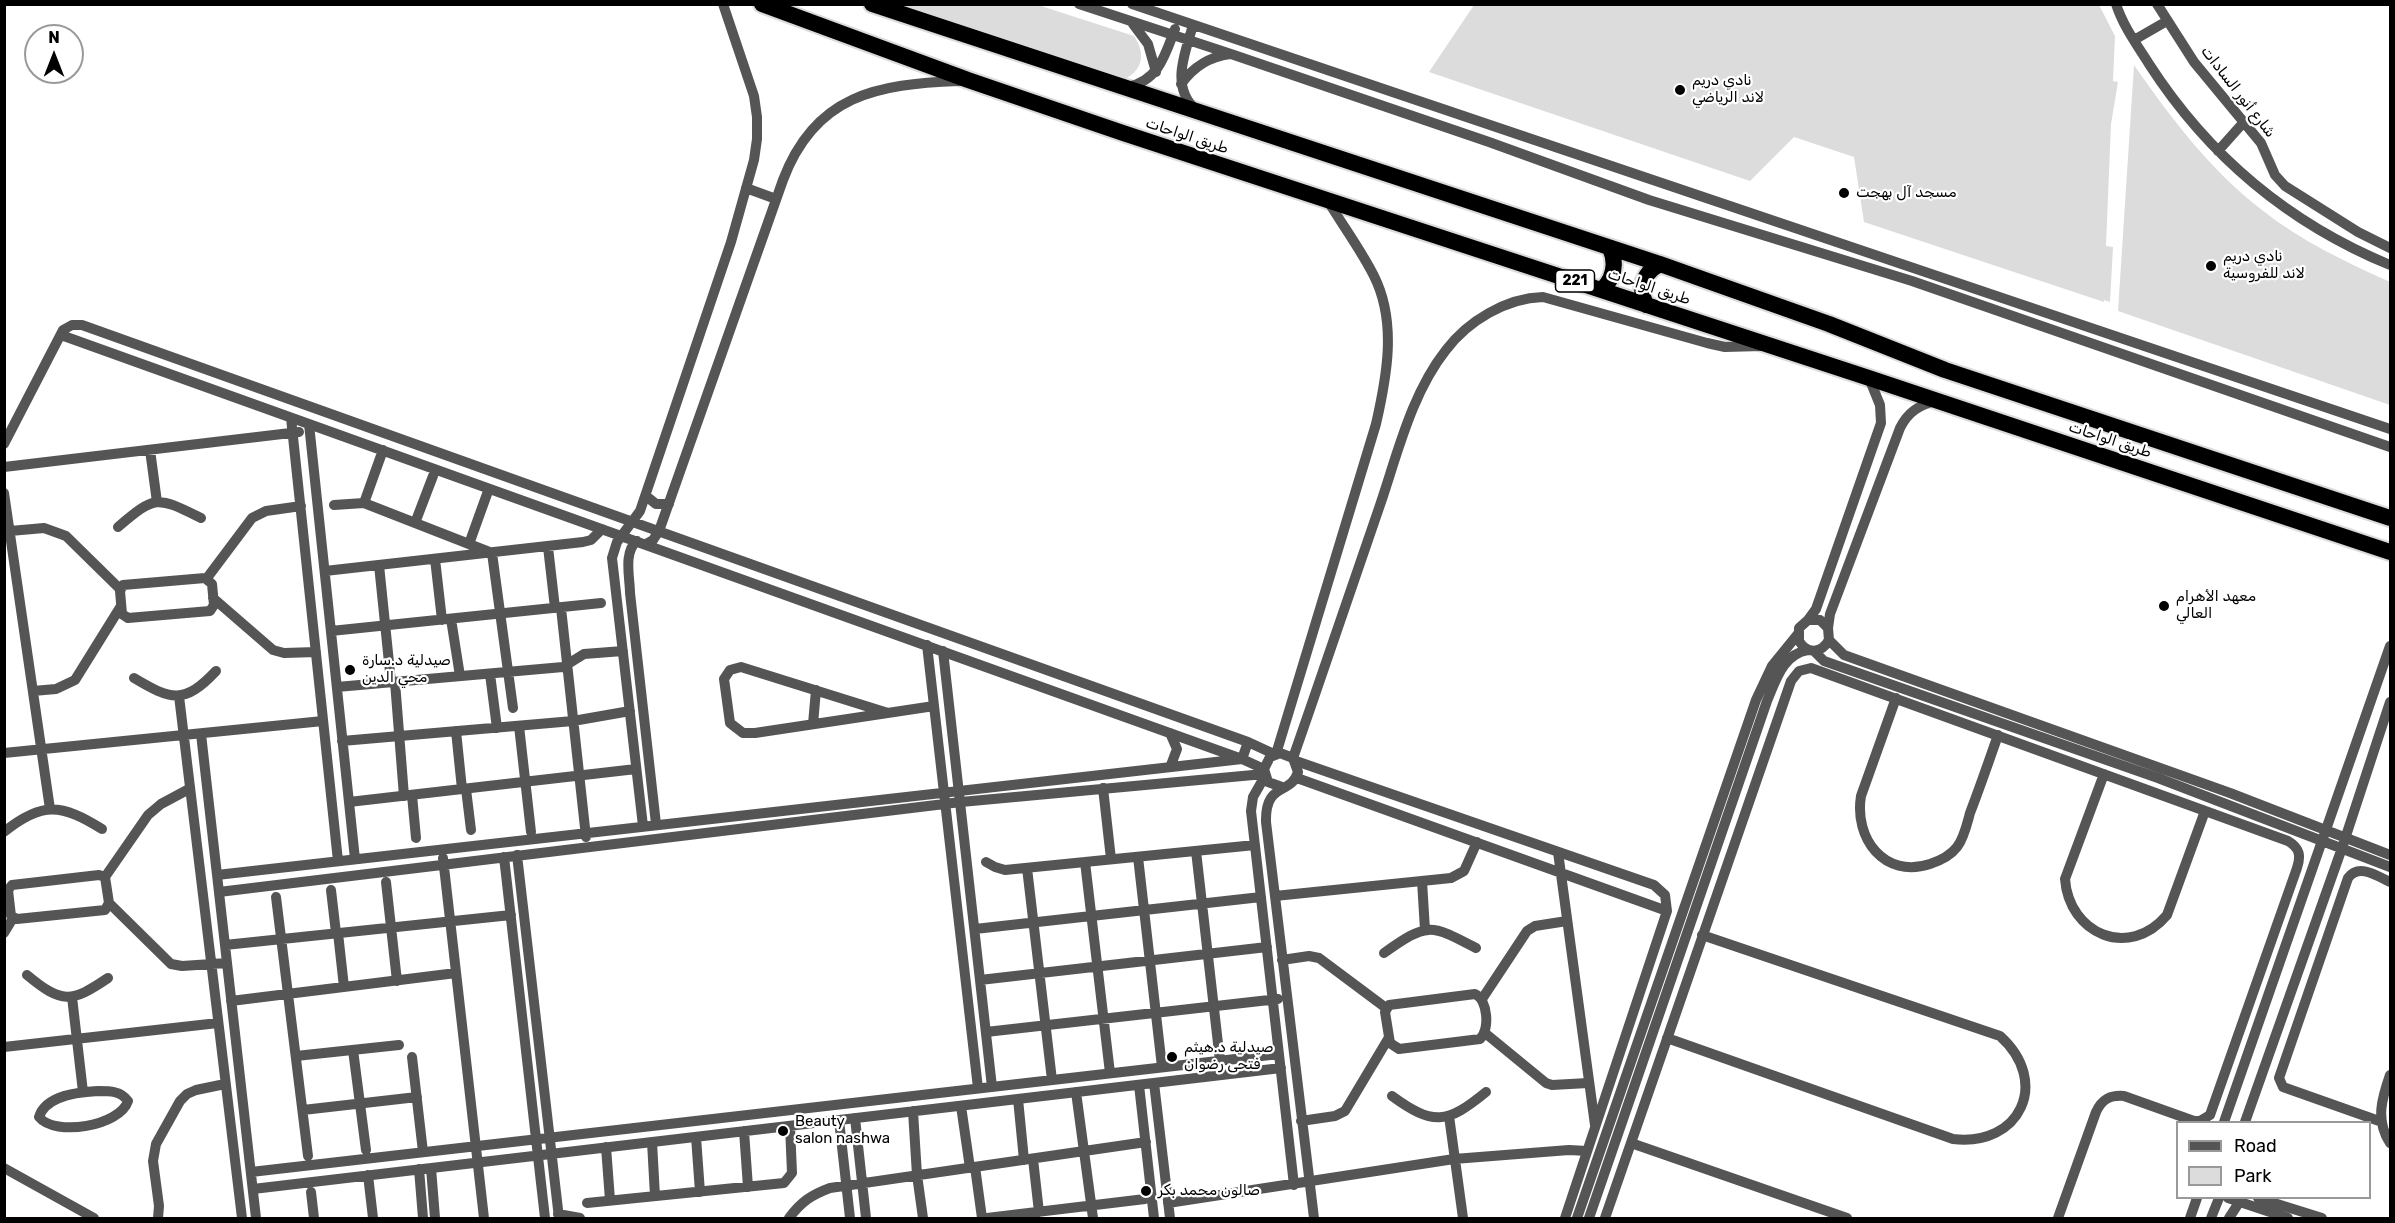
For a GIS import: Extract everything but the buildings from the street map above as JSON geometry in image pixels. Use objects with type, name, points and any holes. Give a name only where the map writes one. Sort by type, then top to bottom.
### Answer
[{"type":"highway","name":"طريق الواحات","points":[[762,4],[968,80],[2391,552]]},
{"type":"highway","name":"طريق الواحات","points":[[872,4],[1659,264],[1828,324],[1945,370],[2391,518]]},
{"type":"highway","points":[[1602,290],[1614,270],[1610,248]]},
{"type":"highway","points":[[1646,305],[1641,289],[1643,281],[1652,268],[1659,264]]},
{"type":"street","points":[[643,826],[612,553],[634,522],[645,496],[731,242],[756,149],[757,117],[754,96],[723,4]]},
{"type":"street","points":[[1079,4],[1489,142],[1649,200],[1912,281],[2391,447]]},
{"type":"street","points":[[1132,4],[2391,429]]},
{"type":"street","points":[[2116,4],[2120,18],[2133,40],[2178,105],[2217,151],[2260,190],[2312,227],[2391,265]]},
{"type":"street","name":"شارع أنور السادات","points":[[2157,4],[2194,62],[2261,142],[2275,175],[2284,186],[2358,232],[2391,248]]},
{"type":"street","points":[[1121,88],[1144,82],[1156,72],[1165,57],[1178,20]]},
{"type":"street","points":[[2133,40],[2167,21]]},
{"type":"street","points":[[1130,22],[1148,44],[1156,72]]},
{"type":"street","points":[[1193,25],[1181,69],[1181,84],[1184,95],[1199,113]]},
{"type":"street","points":[[1181,84],[1188,74],[1202,63],[1231,54]]},
{"type":"street","points":[[1311,82],[1316,67]]},
{"type":"street","points":[[1336,91],[1341,74]]},
{"type":"street","points":[[656,824],[631,600],[629,558],[633,544],[653,540],[659,531],[788,168],[800,145],[825,116],[846,101],[894,87],[968,80]]},
{"type":"street","points":[[2217,151],[2243,123]]},
{"type":"street","points":[[1634,195],[1640,174]]},
{"type":"street","points":[[1649,200],[1655,180]]},
{"type":"street","points":[[746,188],[776,200]]},
{"type":"street","points":[[1294,1185],[1251,811],[1253,797],[1267,760],[1275,754],[1376,424],[1384,387],[1388,348],[1383,301],[1374,276],[1329,201]]},
{"type":"street","points":[[1314,1218],[1308,1183],[1266,812],[1274,793],[1293,783],[1297,778],[1295,760],[1405,431],[1434,366],[1463,332],[1500,307],[1518,300],[1543,297],[1707,344],[1725,347],[1770,346]]},
{"type":"street","points":[[4,444],[61,334],[72,325],[82,325],[1248,742],[1275,754],[1285,753],[1295,760],[1654,885],[1665,896],[1667,911],[1566,1218]]},
{"type":"street","points":[[61,334],[291,418],[309,427],[383,450],[1242,759],[1264,773],[1268,782],[1282,788]]},
{"type":"street","points":[[1869,378],[1880,405],[1881,423],[1816,609],[1799,628],[1799,641],[1824,661],[2158,778],[2228,798]]},
{"type":"street","points":[[1936,401],[1916,408],[1903,421],[1830,614],[1829,640],[1844,655],[2228,798],[2344,843],[2391,867]]},
{"type":"street","points":[[291,418],[338,861]]},
{"type":"street","points":[[4,467],[294,433],[309,427]]},
{"type":"street","points":[[309,427],[355,859]]},
{"type":"street","points":[[150,450],[157,502]]},
{"type":"street","points":[[364,503],[383,450]]},
{"type":"street","points":[[468,481],[474,465]]},
{"type":"street","points":[[415,523],[433,476]]},
{"type":"street","points":[[4,493],[50,809]]},
{"type":"street","points":[[469,544],[487,494]]},
{"type":"street","points":[[645,496],[656,504],[669,504]]},
{"type":"street","points":[[118,527],[135,511],[157,502],[178,506],[201,518]]},
{"type":"street","points":[[334,505],[364,503],[492,553]]},
{"type":"street","points":[[120,589],[125,585],[207,578],[252,518],[266,511],[301,506]]},
{"type":"street","points":[[2370,512],[2391,511]]},
{"type":"street","points":[[1845,527],[1861,533]]},
{"type":"street","points":[[10,531],[44,528],[66,536],[120,589],[122,614],[128,618],[207,612],[213,607],[213,598],[212,584],[207,578]]},
{"type":"street","points":[[324,571],[583,542],[591,540],[602,529]]},
{"type":"street","points":[[305,548],[322,546]]},
{"type":"street","points":[[548,546],[567,664],[587,847]]},
{"type":"street","points":[[492,553],[513,708]]},
{"type":"street","points":[[1834,556],[1850,562]]},
{"type":"street","points":[[435,559],[459,676]]},
{"type":"street","points":[[379,565],[399,736],[416,838]]},
{"type":"street","points":[[815,605],[821,589]]},
{"type":"street","points":[[213,598],[273,650],[284,653],[316,652]]},
{"type":"street","points":[[616,602],[631,600]]},
{"type":"street","points":[[331,631],[601,603]]},
{"type":"street","points":[[33,691],[56,689],[75,680],[121,606]]},
{"type":"street","points":[[1808,620],[1820,620],[1828,628]]},
{"type":"street","points":[[1589,1218],[1756,700],[1772,666],[1798,634]]},
{"type":"street","points":[[1577,1218],[1701,895],[1775,683],[1791,656],[1821,650],[1829,640]]},
{"type":"street","points":[[927,645],[978,1088]]},
{"type":"street","points":[[2224,1121],[2391,646]]},
{"type":"street","points":[[337,687],[563,667],[585,654],[623,651]]},
{"type":"street","points":[[943,651],[992,1087]]},
{"type":"street","points":[[888,713],[741,666],[730,670],[724,679],[730,723],[738,730],[749,733],[813,724],[888,713],[934,706]]},
{"type":"street","points":[[1605,1218],[1794,676],[1804,669],[1817,669],[2288,841],[2298,849],[2300,855],[2297,868],[2220,1087],[2206,1119]]},
{"type":"street","points":[[134,678],[156,692],[179,696],[200,688],[216,671]]},
{"type":"street","points":[[490,674],[497,728]]},
{"type":"street","points":[[1068,696],[1075,680]]},
{"type":"street","points":[[813,724],[816,690]]},
{"type":"street","points":[[179,696],[242,1218]]},
{"type":"street","points":[[2245,1121],[2344,843],[2390,703],[2372,697]]},
{"type":"street","points":[[1896,698],[1859,806],[1861,826],[1869,843],[1882,858],[1899,866],[1918,867],[1937,862],[1957,848],[1998,735]]},
{"type":"street","points":[[1948,717],[1952,706]]},
{"type":"street","points":[[342,741],[573,721],[630,711]]},
{"type":"street","points":[[4,753],[323,721]]},
{"type":"street","points":[[519,726],[531,832]]},
{"type":"street","points":[[456,731],[471,830]]},
{"type":"street","points":[[1170,733],[1177,749],[1171,765]]},
{"type":"street","points":[[201,734],[256,1218]]},
{"type":"street","points":[[1242,759],[1248,742]]},
{"type":"street","points":[[217,875],[1171,765],[1242,759]]},
{"type":"street","points":[[349,802],[636,769]]},
{"type":"street","points":[[219,892],[961,802],[1264,773]]},
{"type":"street","points":[[2104,774],[2065,879],[2066,893],[2072,907],[2091,929],[2103,935],[2116,938],[2139,936],[2162,921],[2167,915],[2205,811]]},
{"type":"street","points":[[1235,776],[1250,785],[1253,797]]},
{"type":"street","points":[[1063,778],[1066,792]]},
{"type":"street","points":[[1297,778],[1667,911]]},
{"type":"street","points":[[2152,792],[2158,778]]},
{"type":"street","points":[[1103,788],[1111,859]]},
{"type":"street","points":[[13,918],[102,911],[107,908],[109,903],[105,877],[148,815],[161,804],[189,789]]},
{"type":"street","points":[[4,832],[32,813],[50,809],[68,812],[102,829]]},
{"type":"street","points":[[784,810],[786,822]]},
{"type":"street","points":[[1251,811],[1266,812]]},
{"type":"street","points":[[1275,896],[1457,876],[1467,866],[1477,842]]},
{"type":"street","points":[[2344,843],[2391,855]]},
{"type":"street","points":[[986,862],[1005,870],[1255,845]]},
{"type":"street","points":[[442,849],[484,1218]]},
{"type":"street","points":[[1196,851],[1220,1061]]},
{"type":"street","points":[[1558,852],[1595,1128]]},
{"type":"street","points":[[517,855],[559,1216],[580,1218]]},
{"type":"street","points":[[504,857],[545,1218]]},
{"type":"street","points":[[1138,857],[1162,1067]]},
{"type":"street","points":[[1085,862],[1110,1073]]},
{"type":"street","points":[[1027,868],[1052,1080]]},
{"type":"street","points":[[267,869],[269,886]]},
{"type":"street","points":[[2382,1122],[2283,1087],[2279,1078],[2348,878],[2354,872],[2362,870],[2391,882]]},
{"type":"street","points":[[13,918],[10,914],[7,885],[99,875],[105,877]]},
{"type":"street","points":[[1422,881],[1425,930]]},
{"type":"street","points":[[386,882],[397,981]]},
{"type":"street","points":[[331,890],[344,987]]},
{"type":"street","points":[[1701,895],[1714,900]]},
{"type":"street","points":[[276,897],[309,1156]]},
{"type":"street","points":[[961,941],[975,934],[1033,922],[1261,897]]},
{"type":"street","points":[[109,903],[171,964],[227,963]]},
{"type":"street","points":[[225,945],[510,915]]},
{"type":"street","points":[[4,933],[13,918]]},
{"type":"street","points":[[1282,960],[1309,956],[1319,958],[1386,1008],[1388,1040],[1392,1046],[1399,1049],[1480,1039],[1485,1033],[1482,999],[1527,931],[1532,927],[1567,921]]},
{"type":"street","points":[[1384,953],[1411,934],[1425,930],[1438,930],[1451,934],[1476,948]]},
{"type":"street","points":[[1667,1038],[1953,1140],[1971,1141],[1989,1138],[2010,1122],[2024,1099],[2025,1080],[2021,1063],[2012,1047],[2000,1036],[1702,935]]},
{"type":"street","points":[[980,980],[1267,946]]},
{"type":"street","points":[[231,1001],[456,973]]},
{"type":"street","points":[[27,975],[48,992],[72,997],[84,994],[108,978]]},
{"type":"street","points":[[1386,1008],[1389,1005],[1475,994],[1482,999]]},
{"type":"street","points":[[72,997],[83,1092]]},
{"type":"street","points":[[986,1032],[1287,998]]},
{"type":"street","points":[[4,1047],[218,1023]]},
{"type":"street","points":[[1485,1033],[1546,1083],[1552,1085],[1588,1083]]},
{"type":"street","points":[[1301,1121],[1335,1116],[1345,1111],[1388,1040]]},
{"type":"street","points":[[296,1056],[399,1045]]},
{"type":"street","points":[[353,1050],[366,1150]]},
{"type":"street","points":[[251,1172],[1279,1054]]},
{"type":"street","points":[[412,1057],[423,1152]]},
{"type":"street","points":[[253,1189],[1281,1068]]},
{"type":"street","points":[[2391,1075],[2380,1107],[2382,1122],[2391,1143]]},
{"type":"street","points":[[1154,1083],[1170,1218]]},
{"type":"street","points":[[158,1218],[159,1206],[153,1161],[156,1144],[180,1101],[187,1094],[225,1084]]},
{"type":"street","points":[[1139,1085],[1154,1218]]},
{"type":"street","points":[[83,1092],[113,1092],[124,1095],[128,1101],[126,1108],[117,1115],[87,1126],[54,1126],[44,1123],[39,1117],[41,1110],[50,1103],[83,1092]]},
{"type":"street","points":[[1076,1092],[1093,1218]]},
{"type":"street","points":[[1392,1096],[1417,1113],[1432,1117],[1449,1116],[1462,1111],[1486,1092]]},
{"type":"street","points":[[2058,1218],[2096,1112],[2103,1101],[2116,1096],[2124,1096],[2194,1121],[2206,1119],[2213,1121]]},
{"type":"street","points":[[303,1110],[417,1097]]},
{"type":"street","points":[[894,1098],[898,1113]]},
{"type":"street","points":[[1018,1099],[1038,1214]]},
{"type":"street","points":[[961,1106],[972,1167],[985,1218],[1038,1214],[1144,1199]]},
{"type":"street","points":[[913,1112],[917,1175],[923,1218]]},
{"type":"street","points":[[1449,1116],[1463,1218]]},
{"type":"street","points":[[718,1118],[720,1134]]},
{"type":"street","points":[[855,1118],[866,1218]]},
{"type":"street","points":[[839,1120],[850,1218]]},
{"type":"street","points":[[587,1203],[779,1185],[792,1173],[790,1126]]},
{"type":"street","points":[[744,1131],[748,1188]]},
{"type":"street","points":[[231,1133],[246,1132]]},
{"type":"street","points":[[696,1137],[700,1192]]},
{"type":"street","points":[[651,1142],[655,1196]]},
{"type":"street","points":[[789,1218],[801,1202],[830,1188],[1146,1142]]},
{"type":"street","points":[[1631,1143],[1847,1218]]},
{"type":"street","points":[[606,1148],[610,1200]]},
{"type":"street","points":[[1168,1203],[1454,1159],[1569,1150],[1587,1152]]},
{"type":"street","points":[[4,1168],[94,1218]]},
{"type":"street","points":[[431,1168],[435,1218]]},
{"type":"street","points":[[419,1169],[423,1218]]},
{"type":"street","points":[[368,1176],[374,1218]]},
{"type":"street","points":[[1602,1181],[1615,1186]]},
{"type":"street","points":[[311,1192],[314,1218]]},
{"type":"street","points":[[2190,1218],[2197,1199]]},
{"type":"street","points":[[2211,1218],[2218,1199]]},
{"type":"street","points":[[2234,1199],[2288,1218]]},
{"type":"street","points":[[2264,1199],[2322,1218]]},
{"type":"street","points":[[2229,1218],[2240,1201]]},
{"type":"green space","points":[[889,5],[1038,5],[1134,36],[1140,50],[1140,63],[1133,73],[1120,81]]},
{"type":"green space","points":[[1474,5],[2099,5],[2115,36],[2113,81],[2118,82],[2111,124],[2106,246],[2113,247],[2110,302],[2104,300],[2104,302],[1864,222],[1854,157],[1794,137],[1750,181],[1429,72]]},
{"type":"green space","points":[[2134,65],[2208,161],[2243,194],[2277,221],[2308,241],[2390,282],[2390,405],[2118,311]]},
{"type":"place","name":"نادي دريم لاند الرياضي","points":[[1680,90]]},
{"type":"place","name":"مسجد آل بهجت","points":[[1844,193]]},
{"type":"place","name":"نادي دريم لاند للفروسية","points":[[2211,266]]},
{"type":"place","name":"معهد الأهرام العالي","points":[[2164,606]]},
{"type":"place","name":"صيدلية د.سارة محي الدين","points":[[350,670]]},
{"type":"place","name":"صيدلية د.هيثم فتحى رضوان","points":[[1172,1057]]},
{"type":"place","name":"Beauty salon nashwa","points":[[783,1131]]},
{"type":"place","name":"صالون محمد بكر","points":[[1146,1191]]}]
